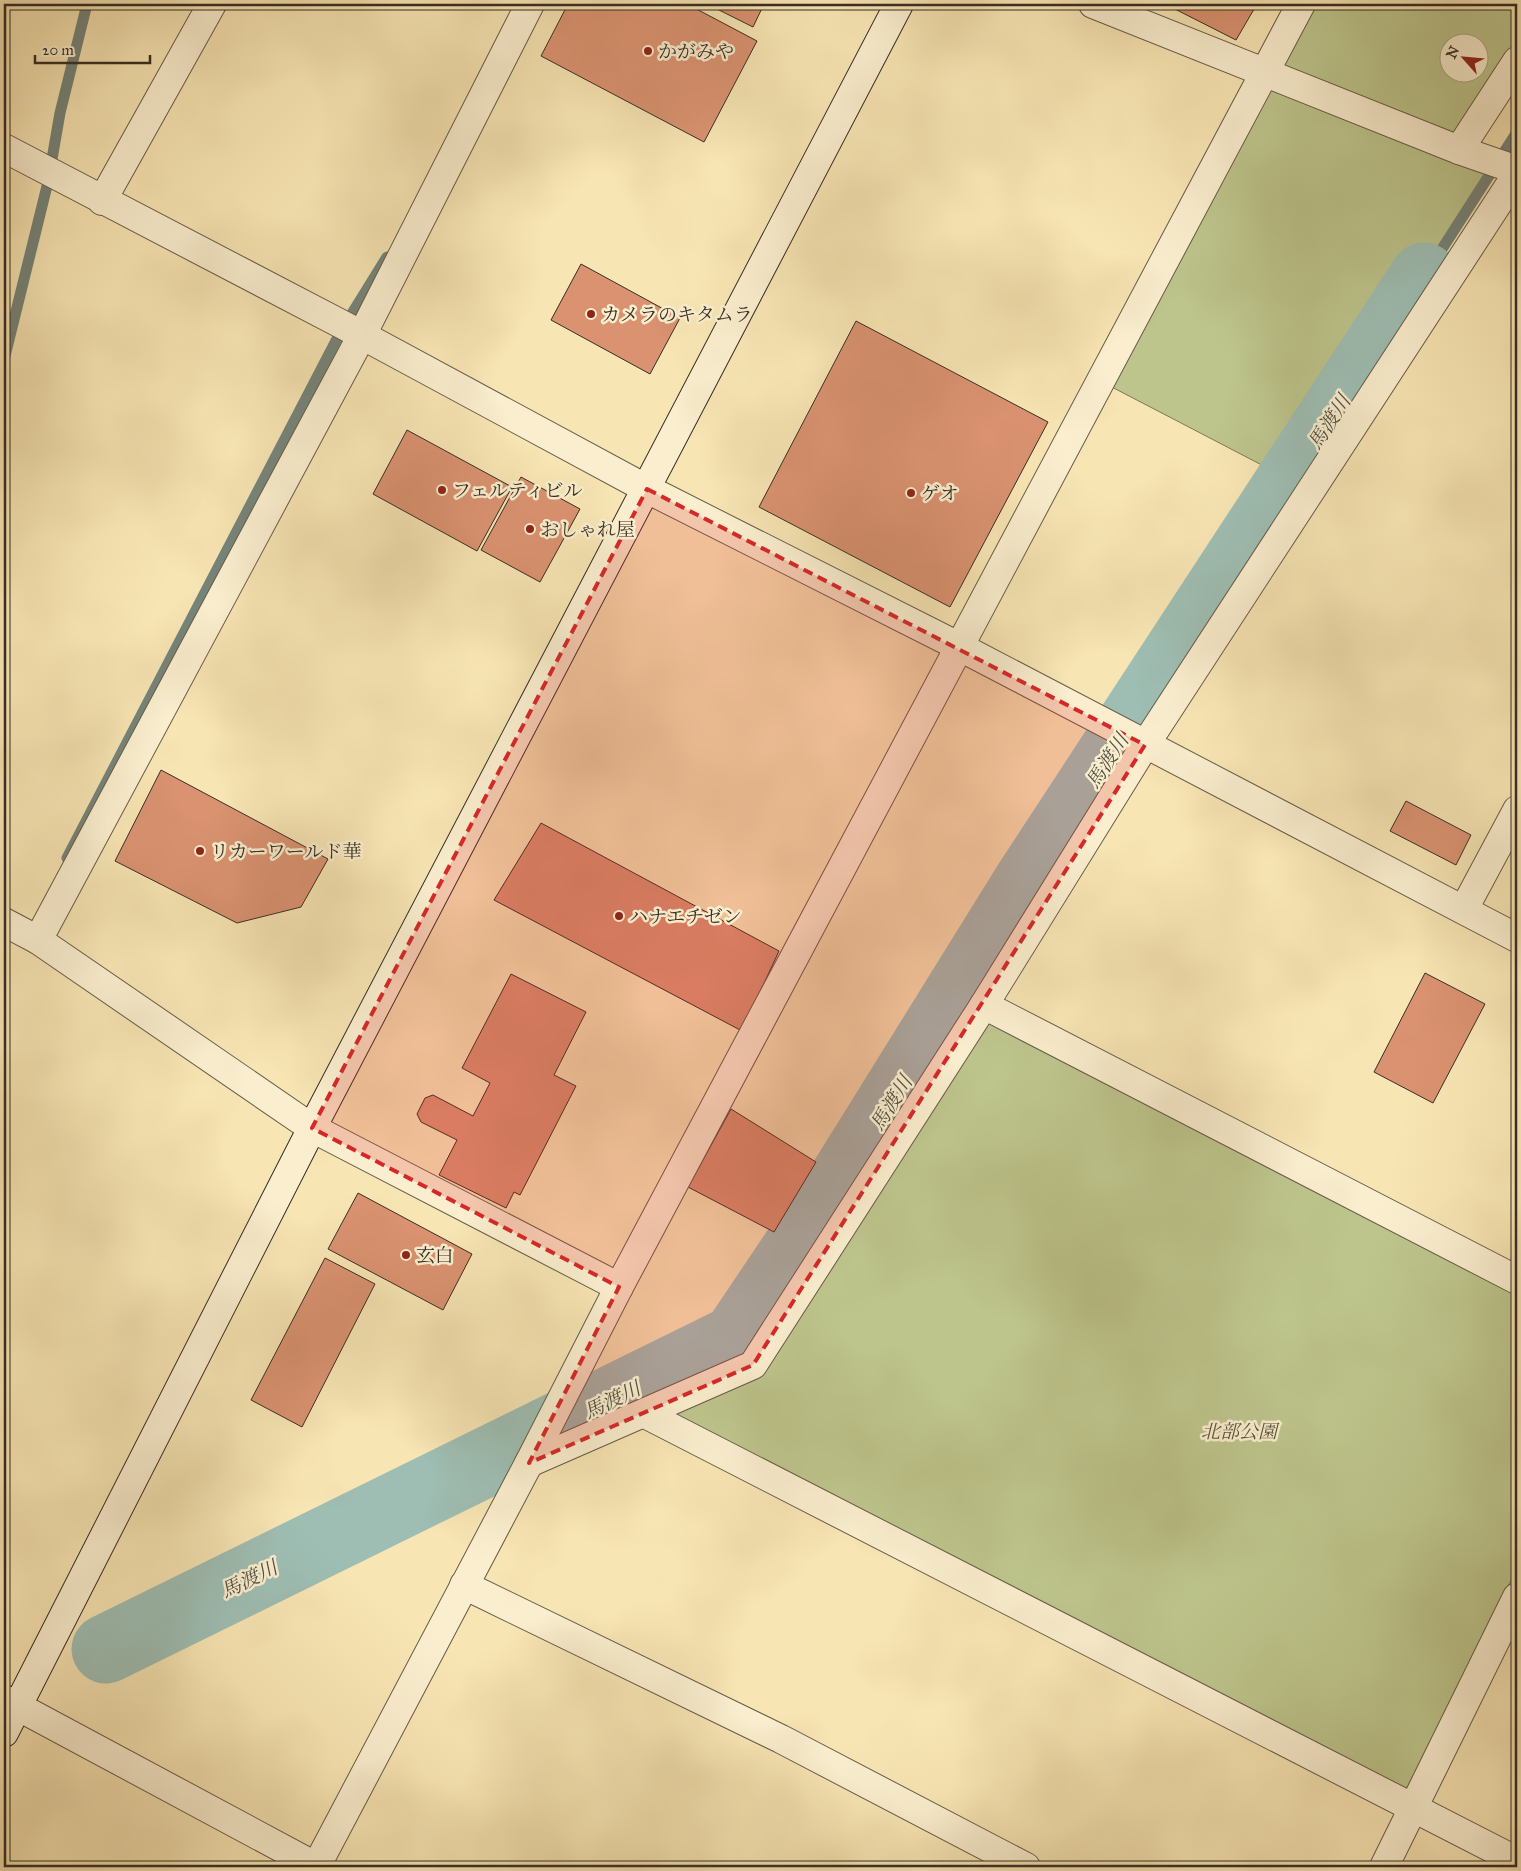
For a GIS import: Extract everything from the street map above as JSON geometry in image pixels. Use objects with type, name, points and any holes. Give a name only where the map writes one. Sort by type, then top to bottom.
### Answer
[{"type":"street","points":[[102,201],[212,4]]},
{"type":"street","points":[[38,940],[361,337],[530,4]]},
{"type":"street","points":[[4,1733],[11,1702],[648,489],[899,4]]},
{"type":"street","points":[[1093,4],[1264,74],[1459,150],[1517,170]]},
{"type":"street","points":[[11,1702],[317,1867],[530,1463],[619,1287],[1301,4]]},
{"type":"street","points":[[1459,150],[1517,61]]},
{"type":"street","points":[[4,148],[102,201],[345,326],[361,337],[648,489],[960,648],[1517,938]]},
{"type":"street","points":[[530,1463],[753,1365],[984,1005],[1145,745],[1517,174]]},
{"type":"street","points":[[1464,910],[1517,810]]},
{"type":"street","points":[[4,922],[38,940],[312,1128],[619,1287]]},
{"type":"street","points":[[984,1005],[1517,1280]]},
{"type":"street","points":[[645,1414],[1517,1861]]},
{"type":"street","points":[[464,1585],[781,1739],[1026,1867]]},
{"type":"street","points":[[1384,1867],[1517,1597]]},
{"type":"highlighted area","points":[[647,489],[1145,745],[753,1365],[529,1463],[619,1287],[312,1128]]},
{"type":"green space","points":[[1302,4],[1517,4],[1517,61],[1461,146],[1496,165],[1281,475],[1106,384]]},
{"type":"green space","name":"北部公園","points":[[987,1014],[1517,1287],[1517,1568],[1401,1803],[652,1414],[756,1367]]},
{"type":"building","points":[[568,4],[687,4],[757,41],[704,142],[541,56]]},
{"type":"building","points":[[707,4],[764,4],[753,27]]},
{"type":"building","points":[[1165,4],[1257,4],[1236,40]]},
{"type":"building","points":[[581,264],[680,318],[650,374],[551,320]]},
{"type":"building","points":[[856,321],[1048,422],[950,607],[759,507]]},
{"type":"building","name":"フェルティビル","points":[[407,430],[512,487],[477,551],[373,494]]},
{"type":"building","name":"おしゃれ屋","points":[[521,477],[580,509],[540,582],[481,550]]},
{"type":"building","points":[[161,770],[328,859],[301,907],[237,923],[115,861]]},
{"type":"building","points":[[1406,801],[1471,835],[1456,865],[1390,831]]},
{"type":"building","points":[[541,823],[779,951],[742,1031],[494,900]]},
{"type":"building","points":[[1425,973],[1485,1004],[1433,1103],[1374,1072]]},
{"type":"building","points":[[511,974],[586,1012],[554,1075],[576,1086],[520,1195],[514,1192],[506,1208],[439,1175],[457,1140],[421,1122],[417,1114],[425,1098],[433,1095],[473,1116],[490,1083],[462,1068]]},
{"type":"building","points":[[731,1109],[816,1162],[774,1232],[688,1187]]},
{"type":"building","points":[[358,1193],[472,1254],[443,1310],[328,1249]]},
{"type":"building","points":[[325,1258],[375,1284],[302,1427],[251,1400]]},
{"type":"waterway","points":[[4,360],[48,182],[60,113],[87,4]]},
{"type":"waterway","points":[[1424,277],[1517,132]]},
{"type":"waterway","points":[[67,858],[340,333],[387,257]]},
{"type":"waterway","name":"馬渡川","points":[[106,1649],[736,1339],[841,1183],[1028,882],[1424,277]]},
{"type":"place","name":"かがみや","points":[[648,51]]},
{"type":"place","name":"カメラのキタムラ","points":[[591,314]]},
{"type":"place","name":"フェルティビル","points":[[442,490]]},
{"type":"place","name":"ゲオ","points":[[911,493]]},
{"type":"place","name":"おしゃれ屋","points":[[530,529]]},
{"type":"place","name":"リカーワールド華","points":[[200,851]]},
{"type":"place","name":"ハナエチゼン","points":[[619,916]]},
{"type":"place","name":"玄白","points":[[406,1255]]}]
